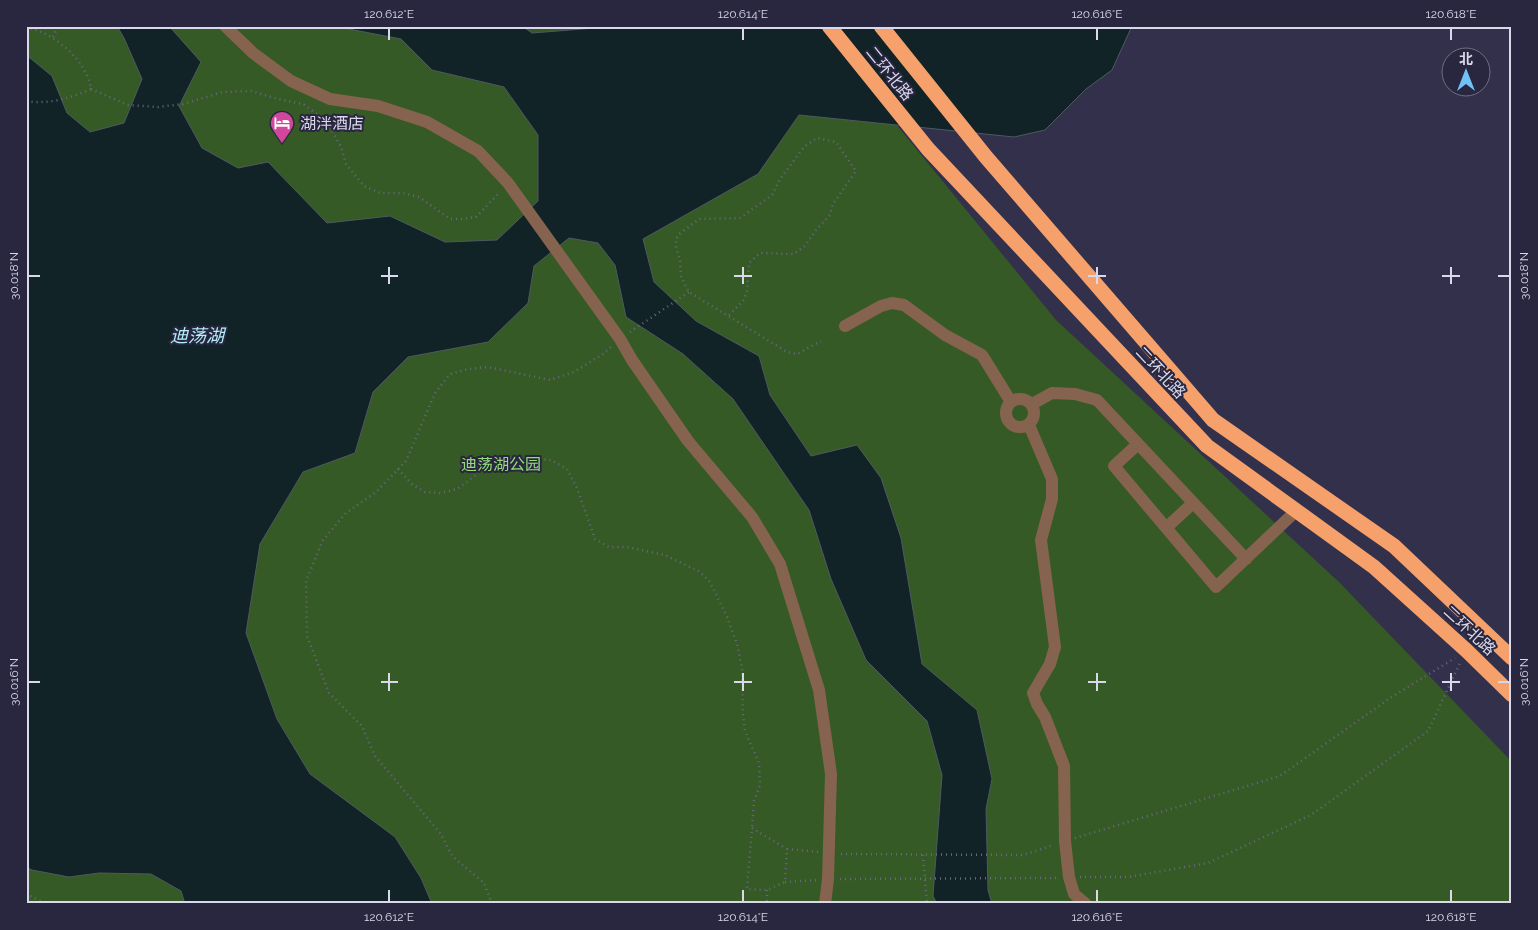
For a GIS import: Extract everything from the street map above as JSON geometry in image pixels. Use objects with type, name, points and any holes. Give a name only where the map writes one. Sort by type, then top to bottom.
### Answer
[{"type":"highway","name":"二环北路","points":[[829,26],[928,149],[1207,446],[1374,567],[1512,694]]},
{"type":"highway","name":"二环北路","points":[[881,26],[986,157],[1213,420],[1394,546],[1512,658]]},
{"type":"lane","points":[[225,26],[253,53],[291,81],[330,99],[378,106],[427,122],[478,151],[508,183],[620,339],[632,360],[688,441],[752,517],[780,564],[819,690],[831,774],[828,879],[825,904]]},
{"type":"lane","points":[[846,326],[881,306],[892,303],[904,305],[945,335],[982,355],[1011,402]]},
{"type":"lane","points":[[1032,404],[1052,393],[1075,394],[1097,400],[1246,559]]},
{"type":"lane","points":[[1022,399],[1032,404],[1035,415],[1029,425],[1018,428],[1009,422],[1006,411],[1011,402],[1022,399]]},
{"type":"lane","points":[[1029,425],[1052,479],[1052,498],[1041,540],[1055,646],[1050,664],[1033,693],[1045,717],[1064,766],[1065,841],[1070,878],[1074,894],[1086,904]]},
{"type":"lane","points":[[1138,444],[1114,466],[1216,587],[1296,511]]},
{"type":"lane","points":[[1167,527],[1193,503]]},
{"type":"path","points":[[53,37],[58,26]]},
{"type":"path","points":[[26,27],[53,37],[76,57],[90,81],[91,89]]},
{"type":"path","points":[[26,100],[58,101],[77,96],[91,89],[128,105],[158,107],[183,104],[223,92],[251,91],[303,104],[327,121],[341,147],[346,164],[364,186],[380,193],[403,192],[419,197],[450,219],[476,217],[508,183]]},
{"type":"path","points":[[729,315],[744,300],[748,291],[749,263],[760,253],[794,254],[805,246],[830,215],[833,204],[856,171],[836,142],[817,138],[804,147],[780,179],[772,195],[740,218],[699,219],[679,234],[676,239],[681,277],[689,292],[787,352],[797,354],[820,341]]},
{"type":"path","points":[[492,904],[484,883],[452,856],[440,833],[375,756],[362,726],[329,693],[307,636],[306,581],[322,540],[346,512],[376,492],[406,461],[435,393],[450,374],[488,367],[550,380],[574,372],[603,354],[620,339],[689,292]]},
{"type":"path","points":[[398,469],[412,484],[426,492],[441,494],[457,489],[488,466],[514,457],[551,460],[567,469],[578,488],[595,539],[609,547],[627,547],[665,555],[700,572],[710,582],[738,647],[742,670],[742,716],[745,731],[759,763],[760,785],[754,801],[747,889],[767,890],[785,882],[828,879],[1128,877],[1208,863],[1311,815],[1428,731],[1466,651]]},
{"type":"path","points":[[752,828],[787,849],[829,854],[1023,855],[1113,825],[1280,776],[1390,698],[1466,651]]},
{"type":"path","points":[[785,882],[787,849]]},
{"type":"path","points":[[923,854],[927,904]]},
{"type":"path","points":[[767,890],[767,904]]},
{"type":"path","points":[[26,894],[46,904]]},
{"type":"green space","name":"迪荡湖公园","points":[[26,26],[816,26],[1056,320],[1340,583],[1512,762],[1512,904],[26,904]]},
{"type":"water","name":"迪荡湖","points":[[117,26],[169,26],[201,62],[179,106],[202,148],[238,168],[268,162],[327,223],[390,216],[445,242],[497,240],[538,201],[538,135],[504,87],[432,70],[401,39],[333,26],[522,26],[532,33],[595,28],[599,26],[1132,26],[1112,70],[1086,89],[1045,130],[1014,137],[799,115],[758,174],[643,239],[654,282],[696,321],[759,356],[770,395],[811,456],[857,445],[881,478],[901,538],[922,664],[977,710],[992,779],[986,809],[988,890],[992,904],[937,904],[933,896],[942,775],[927,721],[866,660],[831,579],[809,510],[733,399],[683,354],[626,317],[615,265],[598,243],[569,238],[534,266],[528,303],[488,342],[408,357],[373,392],[355,453],[303,472],[260,544],[246,633],[277,719],[310,774],[395,837],[421,878],[432,904],[185,904],[181,891],[151,874],[99,873],[69,877],[32,870],[26,867],[26,57],[30,58],[52,76],[67,113],[90,132],[124,123],[142,79]]},
{"type":"place","name":"湖泮酒店","points":[[282,144]]}]
